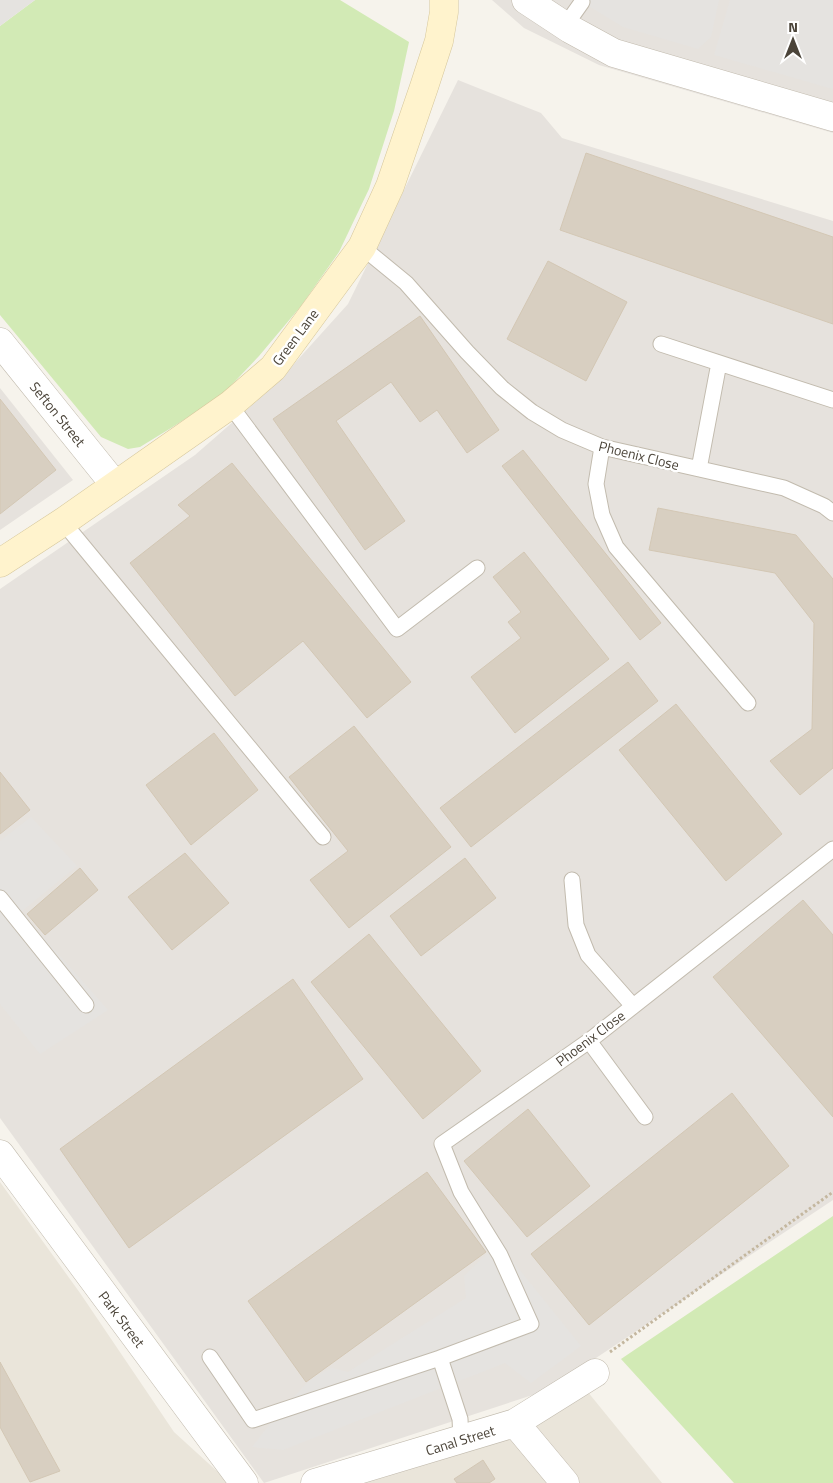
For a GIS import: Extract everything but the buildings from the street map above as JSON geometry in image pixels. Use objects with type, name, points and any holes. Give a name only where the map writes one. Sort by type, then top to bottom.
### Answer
[{"type":"street","name":"Green Lane","points":[[0,563],[230,405],[273,368],[362,247],[390,186],[427,79],[439,41],[444,0]]},
{"type":"street","points":[[526,0],[564,26],[614,53],[832,115]]},
{"type":"street","name":"Sefton Street","points":[[0,342],[116,485]]},
{"type":"street","name":"Park Street","points":[[0,1154],[244,1483]]},
{"type":"street","name":"Canal Street","points":[[315,1483],[515,1423],[595,1372]]},
{"type":"street","points":[[515,1423],[565,1483]]},
{"type":"lane","points":[[564,26],[582,2]]},
{"type":"lane","name":"Phoenix Close","points":[[362,247],[406,283],[467,352],[502,388],[532,412],[562,430],[602,447],[784,488],[824,506],[833,513]]},
{"type":"lane","points":[[661,344],[833,400]]},
{"type":"lane","points":[[699,469],[719,363]]},
{"type":"lane","points":[[230,405],[397,629],[477,568]]},
{"type":"lane","points":[[602,447],[596,484],[602,515],[616,547],[748,703]]},
{"type":"lane","points":[[56,526],[323,837]]},
{"type":"lane","name":"Phoenix Close","points":[[440,1358],[531,1324],[500,1255],[461,1192],[442,1144],[589,1041],[833,849]]},
{"type":"lane","points":[[572,880],[576,925],[588,955],[633,1006]]},
{"type":"lane","points":[[0,898],[86,1005]]},
{"type":"lane","points":[[589,1041],[645,1117]]},
{"type":"lane","points":[[210,1356],[253,1420],[440,1358],[460,1419],[461,1440]]},
{"type":"path","points":[[595,1372],[607,1354],[833,1192]]},
{"type":"shaded area","points":[[0,0],[35,0],[0,26]]},
{"type":"shaded area","points":[[492,0],[833,0],[833,133],[599,65],[524,28]]},
{"type":"shaded area","points":[[579,0],[719,0],[711,37],[698,49],[623,27]]},
{"type":"shaded area","points":[[730,0],[833,0],[833,89],[714,55]]},
{"type":"shaded area","points":[[458,80],[541,113],[562,138],[833,221],[833,1200],[548,1390],[264,1483],[0,1118],[0,589],[195,455],[275,385],[348,304]]},
{"type":"shaded area","points":[[0,388],[73,480],[0,530]]},
{"type":"shaded area","points":[[31,817],[77,866],[21,912],[108,1010],[40,1054],[0,1004],[0,841]]},
{"type":"shaded area","points":[[0,1182],[80,1293],[174,1432],[230,1483],[0,1483]]},
{"type":"shaded area","points":[[498,1243],[581,1346],[531,1383],[505,1363],[283,1450],[252,1447],[279,1412],[312,1378],[332,1368],[348,1372],[466,1298],[464,1276]]},
{"type":"shaded area","points":[[587,1391],[662,1483],[342,1483]]},
{"type":"green space","points":[[35,0],[340,0],[409,42],[394,111],[369,189],[339,252],[301,306],[259,356],[222,395],[140,447],[128,449],[101,437],[0,315],[0,26]]},
{"type":"green space","points":[[833,1216],[833,1483],[734,1483],[621,1359]]}]
